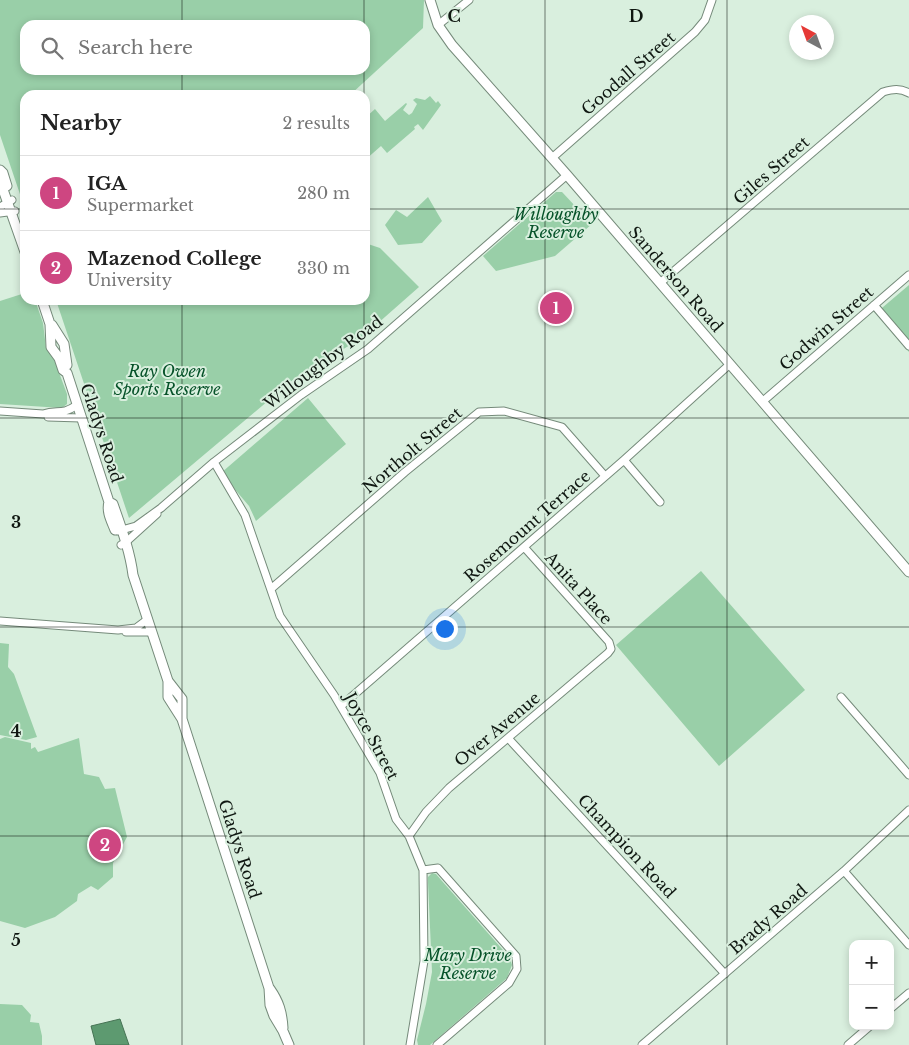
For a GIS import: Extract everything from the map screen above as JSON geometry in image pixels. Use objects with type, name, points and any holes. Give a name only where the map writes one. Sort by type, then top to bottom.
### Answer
[{"type":"street","name":"Sanderson Road","points":[[430,0],[438,25],[452,45],[567,175],[909,572]]},
{"type":"street","points":[[438,25],[469,0]]},
{"type":"street","name":"Goodall Street","points":[[552,158],[695,32],[705,20],[712,0]]},
{"type":"street","name":"Giles Street","points":[[660,284],[883,92],[896,89],[906,92]]},
{"type":"street","points":[[0,170],[3,173],[6,203]]},
{"type":"street","name":"Willoughby Road","points":[[118,531],[136,526],[161,508],[214,462],[301,394],[368,349],[567,175]]},
{"type":"street","points":[[0,181],[6,203],[13,211],[20,228]]},
{"type":"street","points":[[0,213],[13,211]]},
{"type":"street","points":[[13,211],[20,235]]},
{"type":"street","name":"Godwin Street","points":[[762,402],[909,275]]},
{"type":"street","name":"Gladys Road","points":[[44,305],[50,324],[51,347],[66,373],[109,502],[113,504],[118,531],[132,562],[133,575],[168,681],[168,697],[182,719],[269,988],[278,1000],[282,1013],[283,1031],[288,1045]]},
{"type":"street","points":[[874,305],[909,346]]},
{"type":"street","name":"Rosemount Terrace","points":[[341,706],[624,460],[730,364]]},
{"type":"street","points":[[43,414],[66,412],[77,405]]},
{"type":"street","points":[[0,411],[43,414],[51,417],[81,418]]},
{"type":"street","name":"Northolt Street","points":[[272,588],[479,412],[504,411],[562,427],[605,476]]},
{"type":"street","points":[[624,460],[660,502]]},
{"type":"street","name":"Joyce Street","points":[[214,462],[245,515],[272,588],[280,616],[341,706],[380,773],[396,819],[409,836],[422,870],[424,961],[410,1045]]},
{"type":"street","name":"Willoughby Road","points":[[123,544],[156,515],[161,508]]},
{"type":"street","name":"Anita Place","points":[[524,547],[609,642],[610,649]]},
{"type":"street","points":[[0,621],[118,630],[136,628],[148,619]]},
{"type":"street","points":[[118,630],[134,633],[152,632]]},
{"type":"street","name":"Over Avenue","points":[[409,836],[435,802],[608,653],[610,649]]},
{"type":"street","points":[[841,697],[909,775]]},
{"type":"street","name":"Champion Road","points":[[508,738],[725,974]]},
{"type":"street","name":"Brady Road","points":[[642,1045],[844,871],[909,810]]},
{"type":"street","points":[[422,870],[438,868],[516,956],[516,969],[509,983],[437,1045]]},
{"type":"street","points":[[844,871],[909,945]]},
{"type":"street","points":[[894,1005],[909,992]]},
{"type":"street","points":[[848,1045],[865,1030]]},
{"type":"green space","points":[[0,0],[424,0],[423,28],[355,90],[20,90],[20,194],[0,135]]},
{"type":"green space","points":[[430,96],[436,103],[438,101],[441,105],[423,130],[418,124],[414,127],[415,129],[387,153],[381,146],[370,156],[370,114],[375,109],[385,121],[406,103],[403,110],[409,115],[417,104],[413,100],[416,98],[425,100]]},
{"type":"green space","name":"Willoughby Reserve","points":[[556,192],[562,192],[592,224],[555,256],[496,271],[483,256]]},
{"type":"green space","points":[[428,197],[442,221],[422,243],[398,245],[385,225],[396,210],[407,217]]},
{"type":"green space","name":"Ray Owen Sports Reserve","points":[[370,245],[380,248],[419,287],[360,339],[294,379],[129,518],[58,305],[370,305]]},
{"type":"green space","points":[[909,285],[909,352],[876,313]]},
{"type":"green space","points":[[20,295],[20,305],[37,305],[43,323],[46,348],[54,359],[67,394],[67,404],[62,408],[0,404],[0,301]]},
{"type":"green space","points":[[308,398],[346,444],[256,521],[249,506],[221,473]]},
{"type":"green space","points":[[701,571],[805,690],[719,766],[616,645]]},
{"type":"green space","points":[[0,643],[9,644],[8,667],[14,674],[37,737],[26,740],[0,735]]},
{"type":"green space","points":[[5,737],[31,743],[31,749],[35,747],[38,752],[79,738],[84,774],[99,777],[105,789],[115,788],[127,837],[113,863],[113,877],[98,890],[91,886],[78,894],[77,901],[55,917],[25,928],[0,921],[0,739]]},
{"type":"green space","name":"Mary Drive Reserve","points":[[432,873],[436,874],[510,958],[512,965],[507,978],[430,1045],[418,1045],[417,1040],[432,972],[428,877]]},
{"type":"green space","points":[[0,1004],[22,1005],[31,1015],[30,1022],[39,1023],[42,1045],[0,1045]]},
{"type":"shaded area","points":[[120,1019],[129,1045],[96,1045],[91,1026]]},
{"type":"place","name":"IGA","points":[[556,308]]},
{"type":"place","name":"Mazenod College","points":[[105,845]]}]
